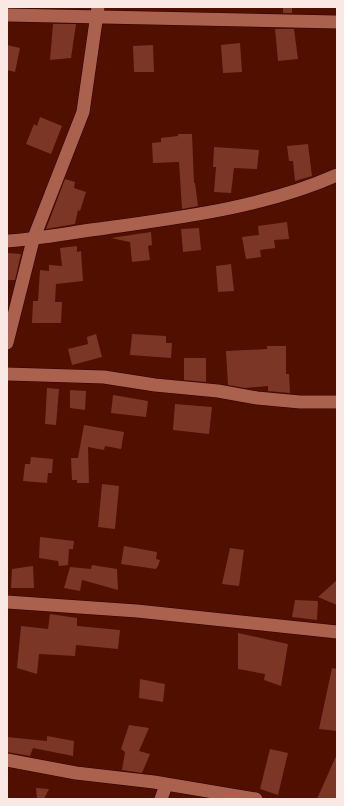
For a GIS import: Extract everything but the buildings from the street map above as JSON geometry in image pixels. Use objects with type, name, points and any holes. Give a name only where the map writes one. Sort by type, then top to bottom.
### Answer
[{"type":"street","points":[[7,14],[98,12],[337,22]]},
{"type":"street","points":[[7,343],[34,240],[83,112],[98,12]]},
{"type":"street","points":[[7,241],[34,240],[188,215],[287,195],[337,175]]},
{"type":"street","points":[[7,374],[104,377],[155,385],[218,391],[257,398],[300,402],[337,402]]},
{"type":"street","points":[[7,602],[137,611],[337,632]]},
{"type":"street","points":[[7,760],[76,773],[166,784],[256,799]]},
{"type":"street","points":[[161,799],[166,784]]}]
